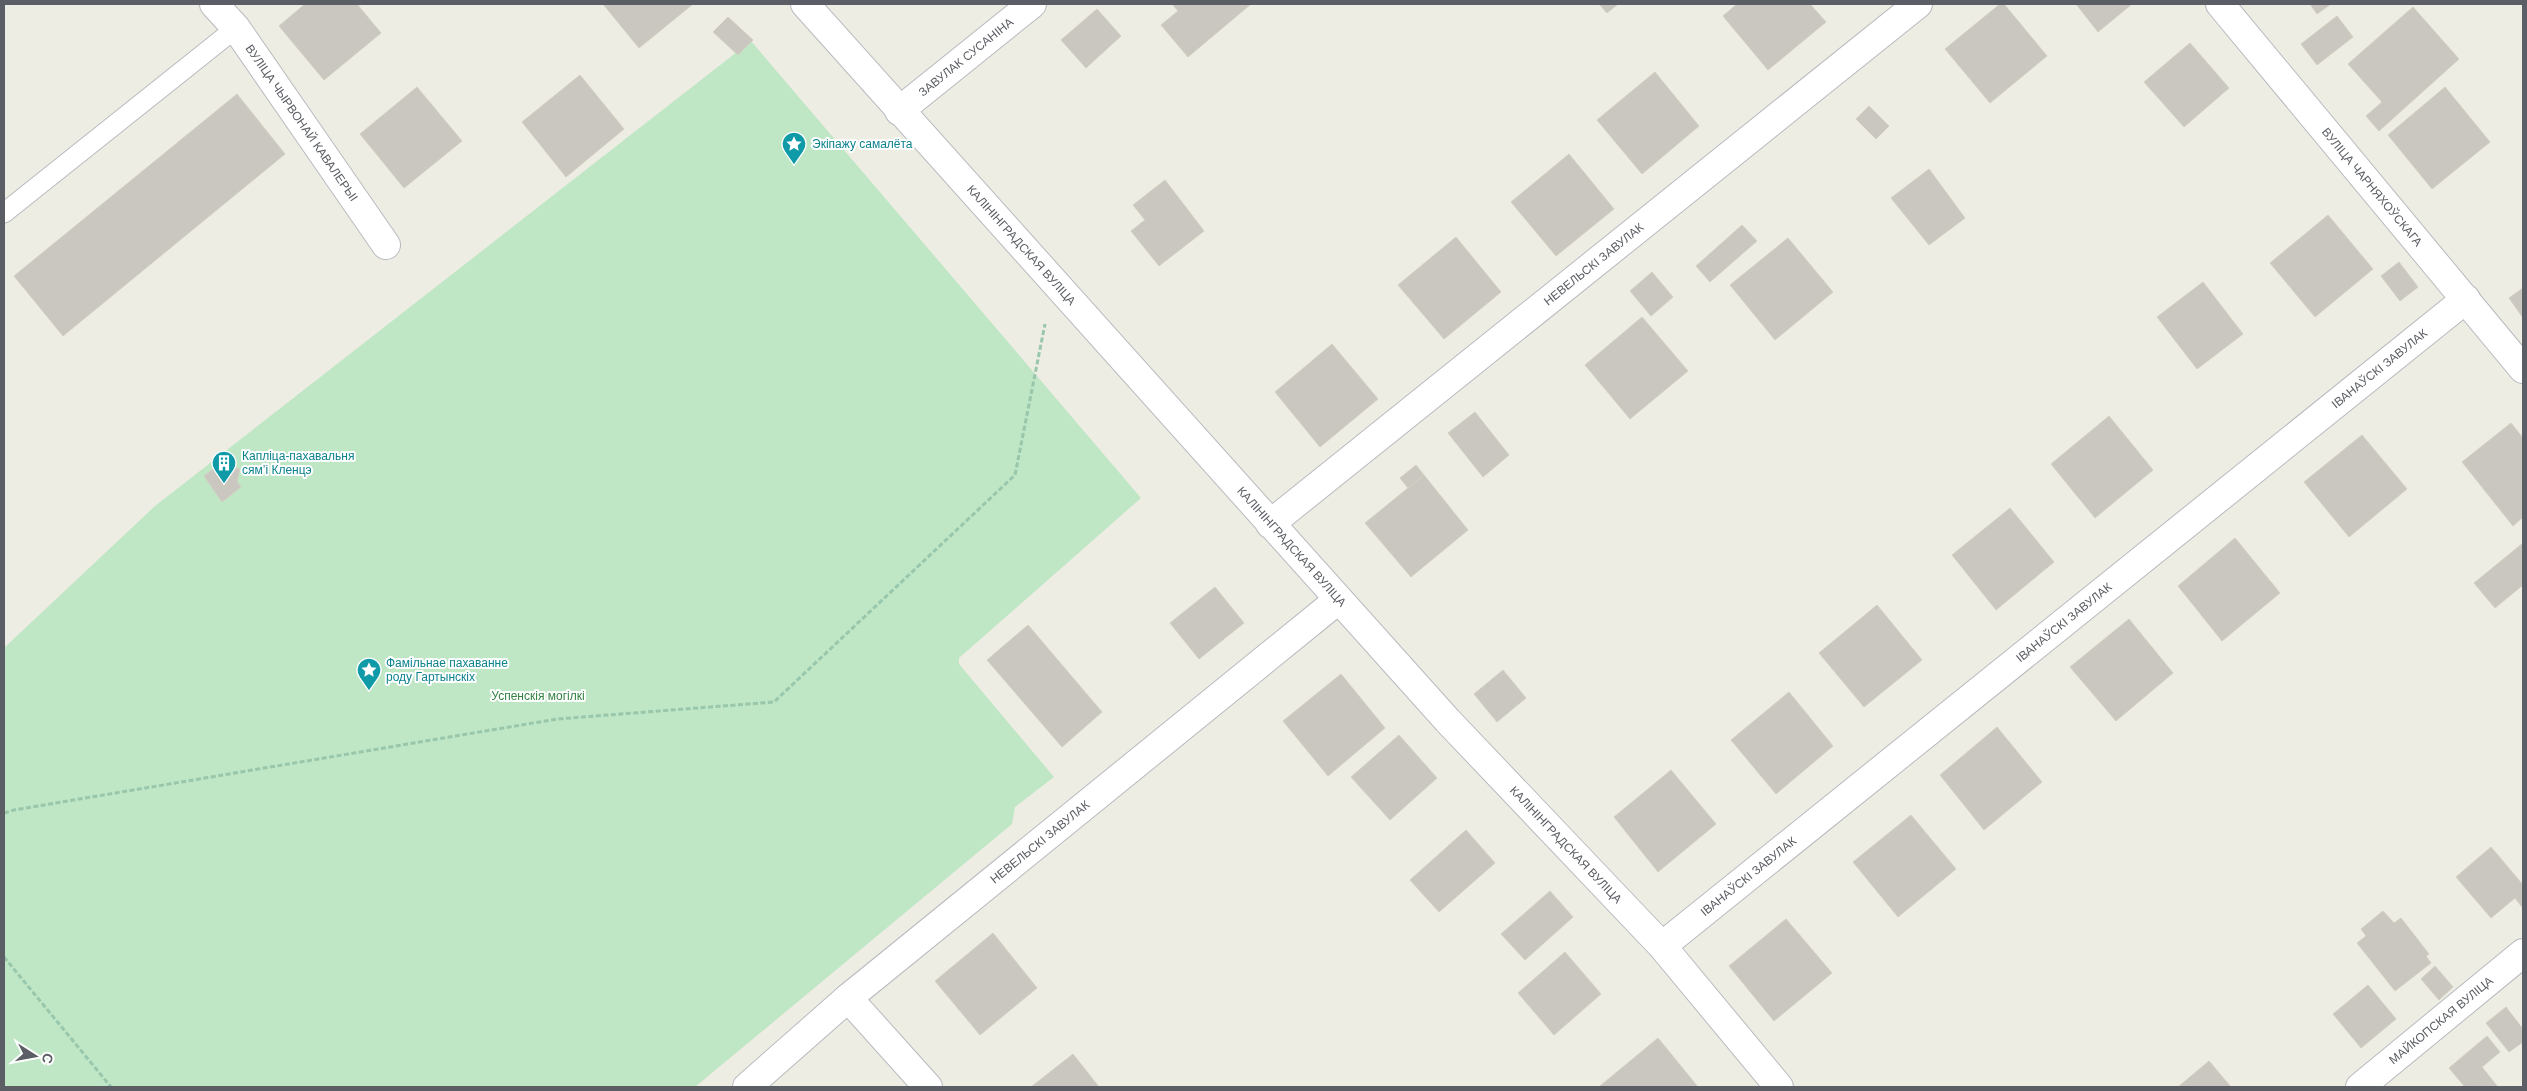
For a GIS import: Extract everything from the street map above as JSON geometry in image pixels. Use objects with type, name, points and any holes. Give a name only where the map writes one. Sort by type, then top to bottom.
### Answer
[{"type":"street","name":"ВУЛІЦА ЧЫРВОНАЙ КАВАЛЕРЫІ","points":[[214,4],[236,28],[386,245]]},
{"type":"street","name":"КАЛІНІНГРАДСКАЯ ВУЛІЦА","points":[[805,4],[1448,721],[1662,946],[1779,1087]]},
{"type":"street","name":"ЗАВУЛАК СУСАНІНА","points":[[899,110],[1032,4]]},
{"type":"street","name":"НЕВЕЛЬСКІ ЗАВУЛАК","points":[[1270,524],[1918,4]]},
{"type":"street","name":"ВУЛІЦА ЧАРНЯХОЎСКАГА","points":[[2220,4],[2523,369]]},
{"type":"street","name":"ІВАНАЎСКІ ЗАВУЛАК","points":[[1662,946],[2466,300]]},
{"type":"street","name":"НЕВЕЛЬСКІ ЗАВУЛАК","points":[[747,1087],[848,998],[1338,600]]},
{"type":"street","name":"МАЙКОПСКАЯ ВУЛІЦА","points":[[2360,1087],[2523,953]]},
{"type":"street","points":[[848,998],[928,1087]]},
{"type":"lane","points":[[4,213],[236,28]]},
{"type":"path","points":[[4,813],[557,719],[774,702],[1015,475],[1054,283]]},
{"type":"path","points":[[4,957],[111,1087]]},
{"type":"green space","name":"Успенскія могілкі","points":[[751,41],[1141,498],[959,658],[959,664],[1054,777],[1015,807],[1012,824],[695,1087],[4,1087],[4,648],[155,506]]},
{"type":"building","points":[[305,4],[357,4],[381,33],[324,80],[279,26]]},
{"type":"building","points":[[603,4],[693,4],[639,48]]},
{"type":"building","points":[[1172,4],[1251,4],[1188,57],[1161,25],[1178,11]]},
{"type":"building","points":[[1599,4],[1618,4],[1607,13]]},
{"type":"building","points":[[1737,4],[1810,4],[1826,22],[1768,70],[1723,16]]},
{"type":"building","points":[[2000,4],[2004,4],[2047,56],[1990,103],[1945,49]]},
{"type":"building","points":[[2076,4],[2132,4],[2098,32]]},
{"type":"building","points":[[2310,4],[2331,4],[2317,14]]},
{"type":"building","points":[[2413,7],[2459,59],[2379,131],[2366,116],[2382,102],[2348,64]]},
{"type":"building","points":[[1097,9],[1121,36],[1086,68],[1061,40]]},
{"type":"building","points":[[2337,16],[2353,37],[2317,65],[2301,44]]},
{"type":"building","points":[[728,17],[753,40],[738,55],[713,32]]},
{"type":"building","points":[[2190,43],[2229,88],[2184,127],[2144,82]]},
{"type":"building","points":[[1655,72],[1699,126],[1642,174],[1597,120]]},
{"type":"building","points":[[580,75],[624,129],[566,177],[522,122]]},
{"type":"building","points":[[417,87],[462,141],[404,188],[360,134]]},
{"type":"building","points":[[2445,87],[2490,142],[2432,189],[2388,135]]},
{"type":"building","points":[[237,94],[285,154],[63,336],[14,276]]},
{"type":"building","points":[[1869,106],[1889,126],[1876,139],[1856,119]]},
{"type":"building","points":[[1569,154],[1614,209],[1556,256],[1511,202]]},
{"type":"building","points":[[1929,169],[1965,218],[1929,245],[1891,198]]},
{"type":"building","points":[[1165,180],[1204,231],[1159,266],[1131,231],[1145,220],[1133,205]]},
{"type":"building","points":[[2328,215],[2373,269],[2315,317],[2270,263]]},
{"type":"building","points":[[1742,225],[1757,241],[1710,282],[1696,266]]},
{"type":"building","points":[[1456,237],[1501,292],[1444,339],[1398,285]]},
{"type":"building","points":[[1788,238],[1833,292],[1775,340],[1730,285]]},
{"type":"building","points":[[2399,262],[2418,287],[2400,301],[2381,276]]},
{"type":"building","points":[[1652,272],[1673,297],[1651,316],[1630,291]]},
{"type":"building","points":[[2203,282],[2243,334],[2197,369],[2157,317]]},
{"type":"building","points":[[2523,288],[2523,318],[2509,298]]},
{"type":"building","points":[[1642,317],[1688,371],[1630,419],[1585,365]]},
{"type":"building","points":[[1332,344],[1378,399],[1320,447],[1275,392]]},
{"type":"building","points":[[1475,412],[1509,455],[1483,477],[1448,433]]},
{"type":"building","points":[[2109,416],[2153,470],[2095,518],[2051,464]]},
{"type":"building","points":[[2511,423],[2523,438],[2523,517],[2513,526],[2462,462]]},
{"type":"building","points":[[2362,435],[2407,489],[2349,537],[2304,482]]},
{"type":"building","name":"Капліца-пахавальня сямʼі Кленцэ","points":[[223,461],[229,468],[240,469],[237,481],[241,487],[222,502],[204,476]]},
{"type":"building","points":[[1416,465],[1424,475],[1408,488],[1400,478]]},
{"type":"building","points":[[1424,475],[1468,530],[1411,577],[1365,523]]},
{"type":"building","points":[[2010,508],[2054,562],[1996,610],[1952,555]]},
{"type":"building","points":[[2235,538],[2280,593],[2222,641],[2178,586]]},
{"type":"building","points":[[2523,543],[2523,585],[2495,608],[2474,583]]},
{"type":"building","points":[[1215,587],[1244,623],[1199,659],[1170,623]]},
{"type":"building","points":[[1877,605],[1922,660],[1864,707],[1819,653]]},
{"type":"building","points":[[2129,619],[2173,673],[2116,721],[2070,667]]},
{"type":"building","points":[[1028,625],[1102,712],[1062,747],[987,660]]},
{"type":"building","points":[[1503,670],[1526,698],[1497,722],[1474,694]]},
{"type":"building","points":[[1341,674],[1385,728],[1328,776],[1283,721]]},
{"type":"building","points":[[1789,692],[1833,746],[1776,794],[1731,740]]},
{"type":"building","points":[[1997,727],[2042,782],[1984,830],[1940,775]]},
{"type":"building","points":[[1399,735],[1437,778],[1390,820],[1351,777]]},
{"type":"building","points":[[1671,770],[1716,824],[1658,872],[1614,817]]},
{"type":"building","points":[[1911,815],[1956,869],[1898,917],[1853,862]]},
{"type":"building","points":[[1466,830],[1495,863],[1439,912],[1410,880]]},
{"type":"building","points":[[2491,847],[2523,885],[2523,905],[2522,907],[2515,898],[2491,918],[2456,877]]},
{"type":"building","points":[[1550,891],[1573,917],[1525,960],[1501,934]]},
{"type":"building","points":[[2383,911],[2394,923],[2401,918],[2429,954],[2426,956],[2431,963],[2395,991],[2357,943],[2366,936],[2361,929]]},
{"type":"building","points":[[1786,919],[1832,973],[1774,1021],[1729,966]]},
{"type":"building","points":[[993,933],[1037,988],[980,1035],[935,981]]},
{"type":"building","points":[[1565,952],[1601,994],[1554,1035],[1518,993]]},
{"type":"building","points":[[2435,966],[2453,987],[2439,1000],[2421,979]]},
{"type":"building","points":[[2368,985],[2396,1019],[2361,1048],[2333,1014]]},
{"type":"building","points":[[2506,1007],[2523,1029],[2523,1042],[2509,1052],[2486,1023]]},
{"type":"building","points":[[2487,1036],[2500,1052],[2482,1067],[2498,1087],[2465,1087],[2449,1068]]},
{"type":"building","points":[[1658,1038],[1698,1087],[1600,1086]]},
{"type":"building","points":[[1073,1054],[1099,1087],[1031,1087]]},
{"type":"building","points":[[2209,1061],[2231,1087],[2178,1087]]},
{"type":"place","name":"Экіпажу самалёта","points":[[794,165]]},
{"type":"place","name":"Капліца-пахавальня сямʼі Кленцэ","points":[[224,484]]},
{"type":"place","name":"Фамільнае пахаванне роду Гартынскіх","points":[[369,691]]}]
